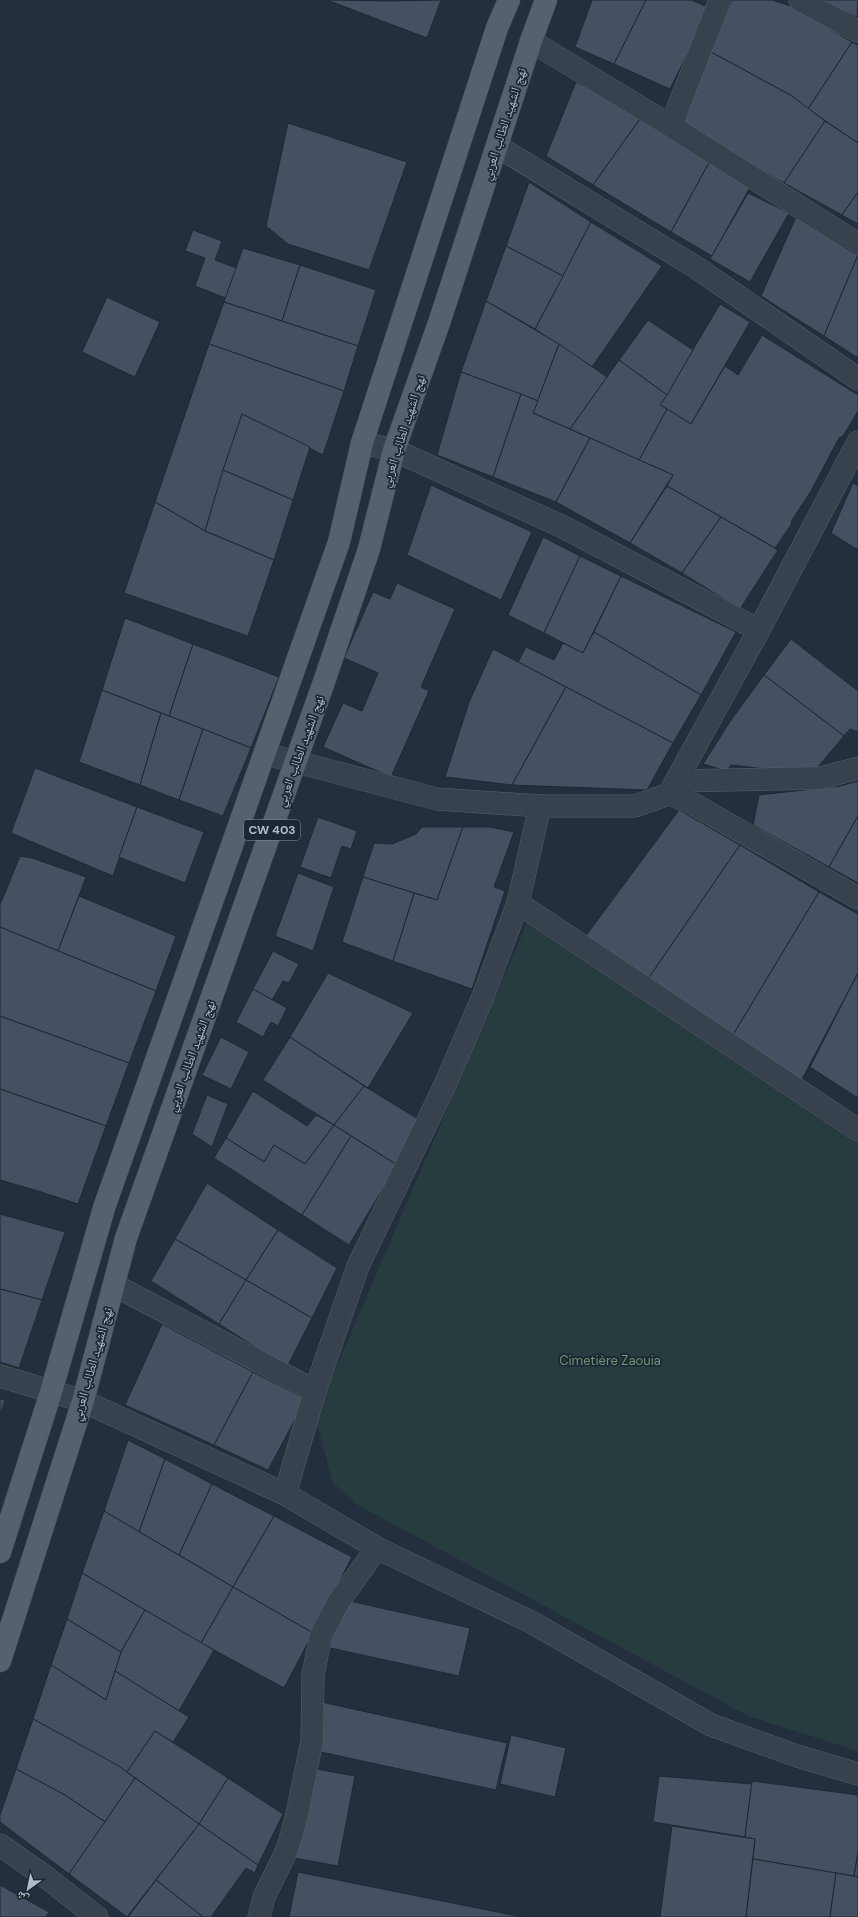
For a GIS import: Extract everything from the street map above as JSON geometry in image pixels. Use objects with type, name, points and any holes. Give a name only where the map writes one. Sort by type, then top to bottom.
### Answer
[{"type":"main road","name":"CW 403","points":[[0,1552],[51,1392],[104,1208],[340,542],[362,443],[495,35],[509,0]]},
{"type":"main road","name":"نهج الشهيد الطالب العربي","points":[[0,1661],[83,1401],[129,1231],[296,761],[369,549],[394,450],[440,320],[531,41],[546,0]]},
{"type":"street","points":[[671,126],[720,0]]},
{"type":"street","points":[[800,0],[858,31]]},
{"type":"street","points":[[531,41],[671,126],[858,244]]},
{"type":"street","points":[[497,146],[697,268],[858,379]]},
{"type":"street","points":[[673,788],[759,630],[858,442]]},
{"type":"street","points":[[362,443],[394,450],[563,527],[759,630]]},
{"type":"street","points":[[266,754],[437,799],[540,806],[635,806],[673,788],[821,778],[858,768]]},
{"type":"street","points":[[673,788],[693,804],[858,898]]},
{"type":"street","points":[[285,1494],[315,1391],[358,1266],[446,1085],[482,999],[518,903],[540,806]]},
{"type":"street","points":[[518,903],[858,1130]]},
{"type":"street","points":[[114,1285],[315,1391]]},
{"type":"street","points":[[0,1376],[83,1401],[285,1494],[377,1548],[531,1622],[712,1725],[797,1756],[858,1774]]},
{"type":"street","points":[[259,1917],[264,1897],[287,1850],[299,1803],[312,1741],[313,1675],[320,1635],[339,1601],[377,1548]]},
{"type":"street","points":[[0,1845],[47,1878],[97,1917]]},
{"type":"green space","name":"Cimetière Zaouia","points":[[528,921],[858,1138],[858,1751],[748,1716],[356,1504],[333,1483],[315,1417]]},
{"type":"building","points":[[327,0],[391,1],[441,0],[427,38]]},
{"type":"building","points":[[592,0],[646,0],[614,64],[575,47]]},
{"type":"building","points":[[646,0],[691,0],[710,8],[670,89],[614,64]]},
{"type":"building","points":[[732,0],[772,0],[794,7],[852,42],[808,109],[792,96],[711,52]]},
{"type":"building","points":[[818,0],[858,0],[857,17]]},
{"type":"building","points":[[852,42],[858,45],[858,143],[808,109]]},
{"type":"building","points":[[711,52],[792,96],[825,121],[784,183],[682,126]]},
{"type":"building","points":[[576,82],[642,116],[593,185],[546,156]]},
{"type":"building","points":[[642,116],[711,159],[671,232],[593,185]]},
{"type":"building","points":[[825,121],[858,143],[858,192],[842,215],[784,183]]},
{"type":"building","points":[[288,123],[407,162],[369,270],[288,244],[266,226]]},
{"type":"building","points":[[711,159],[753,182],[712,256],[671,232]]},
{"type":"building","points":[[529,182],[591,222],[563,276],[506,246]]},
{"type":"building","points":[[858,192],[858,224],[842,215]]},
{"type":"building","points":[[748,193],[789,213],[750,282],[710,259]]},
{"type":"building","points":[[796,217],[858,255],[824,336],[761,296]]},
{"type":"building","points":[[591,222],[662,266],[592,367],[535,329]]},
{"type":"building","points":[[193,230],[222,241],[215,260],[239,269],[228,299],[195,286],[205,258],[185,251]]},
{"type":"building","points":[[506,246],[563,276],[535,329],[486,301]]},
{"type":"building","points":[[243,248],[300,265],[282,321],[224,302]]},
{"type":"building","points":[[858,255],[858,358],[824,336]]},
{"type":"building","points":[[300,265],[376,290],[358,346],[282,321]]},
{"type":"building","points":[[107,297],[160,322],[135,377],[82,352]]},
{"type":"building","points":[[486,301],[559,344],[538,401],[461,372]]},
{"type":"building","points":[[224,302],[358,346],[344,391],[209,344]]},
{"type":"building","points":[[720,304],[750,322],[691,424],[660,405]]},
{"type":"building","points":[[648,320],[693,350],[667,395],[619,360]]},
{"type":"building","points":[[762,335],[858,395],[858,411],[843,436],[839,438],[811,491],[792,520],[791,525],[775,548],[667,486],[673,475],[639,460],[667,409],[691,424],[725,366],[738,375]]},
{"type":"building","points":[[209,344],[344,391],[323,455],[242,414],[205,531],[155,502]]},
{"type":"building","points":[[559,344],[607,377],[570,429],[533,413]]},
{"type":"building","points":[[619,360],[667,395],[660,405],[667,409],[639,460],[570,429]]},
{"type":"building","points":[[461,372],[521,394],[493,477],[437,455]]},
{"type":"building","points":[[521,394],[538,401],[533,413],[590,438],[556,502],[493,477]]},
{"type":"building","points":[[242,414],[310,447],[293,500],[223,470]]},
{"type":"building","points":[[590,438],[673,475],[630,543],[556,502]]},
{"type":"building","points":[[223,470],[293,500],[274,560],[205,531]]},
{"type":"building","points":[[853,483],[858,486],[858,550],[831,533]]},
{"type":"building","points":[[431,485],[532,532],[501,600],[407,555]]},
{"type":"building","points":[[667,486],[721,517],[682,573],[630,543]]},
{"type":"building","points":[[155,502],[205,531],[274,560],[248,636],[124,593]]},
{"type":"building","points":[[721,517],[778,550],[740,609],[682,573]]},
{"type":"building","points":[[543,537],[580,556],[544,633],[508,615]]},
{"type":"building","points":[[580,556],[621,576],[583,653],[544,633]]},
{"type":"building","points":[[621,576],[736,632],[701,695],[594,632]]},
{"type":"building","points":[[397,583],[455,609],[421,687],[429,691],[391,777],[323,747],[343,703],[362,711],[378,673],[344,658],[373,592],[390,599]]},
{"type":"building","points":[[125,618],[193,644],[169,716],[102,690]]},
{"type":"building","points":[[594,632],[701,695],[673,743],[518,662],[526,647],[554,660],[563,643],[583,653]]},
{"type":"building","points":[[791,639],[858,691],[858,732],[850,729],[844,736],[764,675]]},
{"type":"building","points":[[193,644],[279,677],[251,748],[169,716]]},
{"type":"building","points":[[493,649],[566,687],[512,785],[445,777],[469,702]]},
{"type":"building","points":[[764,675],[844,736],[817,768],[766,769],[731,765],[727,771],[703,764],[731,720]]},
{"type":"building","points":[[566,687],[673,743],[647,790],[512,785]]},
{"type":"building","points":[[102,690],[161,713],[140,785],[79,762]]},
{"type":"building","points":[[161,713],[203,729],[179,800],[140,785]]},
{"type":"building","points":[[203,729],[251,748],[223,816],[179,800]]},
{"type":"building","points":[[35,768],[137,807],[113,876],[11,833]]},
{"type":"building","points":[[858,781],[858,816],[829,867],[753,825],[759,795],[840,786]]},
{"type":"building","points":[[137,807],[204,832],[185,883],[119,857]]},
{"type":"building","points":[[679,810],[740,845],[648,979],[585,937]]},
{"type":"building","points":[[858,816],[858,883],[829,867]]},
{"type":"building","points":[[318,817],[357,831],[351,849],[342,846],[331,878],[300,867]]},
{"type":"building","points":[[422,827],[463,827],[437,900],[363,877],[374,843],[392,844],[416,834]]},
{"type":"building","points":[[463,827],[490,827],[514,832],[494,887],[505,891],[472,989],[393,961],[414,893],[437,900]]},
{"type":"building","points":[[740,845],[819,892],[733,1035],[648,979]]},
{"type":"building","points":[[20,856],[32,858],[86,877],[58,951],[0,927],[0,905]]},
{"type":"building","points":[[298,873],[334,887],[313,951],[275,936]]},
{"type":"building","points":[[363,877],[414,893],[393,961],[342,942]]},
{"type":"building","points":[[819,892],[858,914],[858,973],[801,1081],[733,1035]]},
{"type":"building","points":[[79,896],[176,936],[156,991],[58,951]]},
{"type":"building","points":[[0,927],[156,991],[129,1063],[0,1016]]},
{"type":"building","points":[[273,951],[299,964],[289,983],[283,981],[272,1000],[253,989]]},
{"type":"building","points":[[328,973],[413,1013],[368,1088],[290,1037]]},
{"type":"building","points":[[858,973],[858,1098],[810,1067]]},
{"type":"building","points":[[253,989],[287,1008],[278,1026],[271,1022],[263,1037],[236,1022]]},
{"type":"building","points":[[0,1016],[129,1063],[106,1126],[0,1089]]},
{"type":"building","points":[[221,1037],[249,1052],[231,1089],[202,1075]]},
{"type":"building","points":[[290,1037],[364,1086],[334,1125],[263,1080]]},
{"type":"building","points":[[364,1086],[423,1122],[397,1165],[334,1125]]},
{"type":"building","points":[[0,1089],[106,1126],[78,1204],[0,1180]]},
{"type":"building","points":[[253,1091],[307,1126],[316,1115],[334,1125],[305,1164],[274,1145],[264,1162],[226,1138]]},
{"type":"building","points":[[207,1095],[228,1104],[212,1147],[192,1134]]},
{"type":"building","points":[[334,1125],[351,1136],[302,1215],[214,1158],[226,1138],[264,1162],[274,1145],[305,1164]]},
{"type":"building","points":[[351,1136],[397,1165],[349,1245],[302,1215]]},
{"type":"building","points":[[207,1183],[278,1230],[246,1280],[175,1239]]},
{"type":"building","points":[[0,1214],[65,1232],[42,1300],[0,1289]]},
{"type":"building","points":[[278,1230],[337,1268],[312,1318],[246,1280]]},
{"type":"building","points":[[175,1239],[246,1280],[219,1324],[151,1281]]},
{"type":"building","points":[[246,1280],[312,1318],[287,1367],[219,1324]]},
{"type":"building","points":[[0,1289],[42,1300],[19,1368],[0,1362]]},
{"type":"building","points":[[162,1324],[253,1372],[214,1445],[125,1405]]},
{"type":"building","points":[[253,1372],[306,1399],[268,1470],[214,1445]]},
{"type":"building","points":[[0,1399],[5,1400],[0,1415]]},
{"type":"building","points":[[128,1440],[165,1459],[139,1532],[104,1511]]},
{"type":"building","points":[[165,1459],[212,1484],[179,1555],[139,1532]]},
{"type":"building","points":[[212,1484],[274,1516],[233,1587],[179,1555]]},
{"type":"building","points":[[104,1511],[233,1587],[201,1643],[82,1573]]},
{"type":"building","points":[[274,1516],[352,1557],[313,1633],[233,1587]]},
{"type":"building","points":[[82,1573],[145,1610],[121,1652],[67,1619]]},
{"type":"building","points":[[233,1587],[313,1633],[284,1688],[201,1643]]},
{"type":"building","points":[[332,1597],[470,1628],[459,1676],[321,1646]]},
{"type":"building","points":[[145,1610],[214,1650],[179,1711],[115,1671],[121,1652]]},
{"type":"building","points":[[67,1619],[121,1652],[106,1700],[51,1665]]},
{"type":"building","points":[[51,1665],[106,1700],[115,1671],[189,1717],[173,1742],[155,1731],[127,1772],[33,1719]]},
{"type":"building","points":[[317,1701],[507,1743],[496,1790],[307,1749]]},
{"type":"building","points":[[33,1719],[119,1766],[135,1778],[105,1822],[65,1795],[16,1769]]},
{"type":"building","points":[[155,1731],[228,1778],[199,1824],[127,1772]]},
{"type":"building","points":[[511,1735],[566,1748],[555,1797],[500,1784]]},
{"type":"building","points":[[305,1767],[355,1776],[338,1866],[289,1857]]},
{"type":"building","points":[[16,1769],[65,1795],[105,1822],[69,1874],[0,1822],[0,1815]]},
{"type":"building","points":[[659,1776],[752,1784],[745,1837],[653,1822]]},
{"type":"building","points":[[135,1778],[199,1824],[127,1917],[69,1874]]},
{"type":"building","points":[[228,1778],[283,1814],[258,1865],[199,1824]]},
{"type":"building","points":[[752,1781],[858,1795],[858,1853],[854,1876],[753,1859],[755,1839],[745,1837]]},
{"type":"building","points":[[199,1824],[258,1865],[255,1873],[246,1868],[211,1917],[203,1917],[156,1880]]},
{"type":"building","points":[[672,1826],[755,1839],[746,1917],[660,1917]]},
{"type":"building","points":[[858,1853],[858,1877],[854,1876]]},
{"type":"building","points":[[753,1859],[836,1873],[830,1917],[746,1917]]},
{"type":"building","points":[[298,1872],[522,1917],[289,1917]]},
{"type":"building","points":[[836,1873],[858,1877],[858,1917],[830,1917]]},
{"type":"building","points":[[156,1880],[203,1917],[128,1917]]},
{"type":"building","points":[[0,1885],[49,1912],[46,1917],[0,1917]]}]
